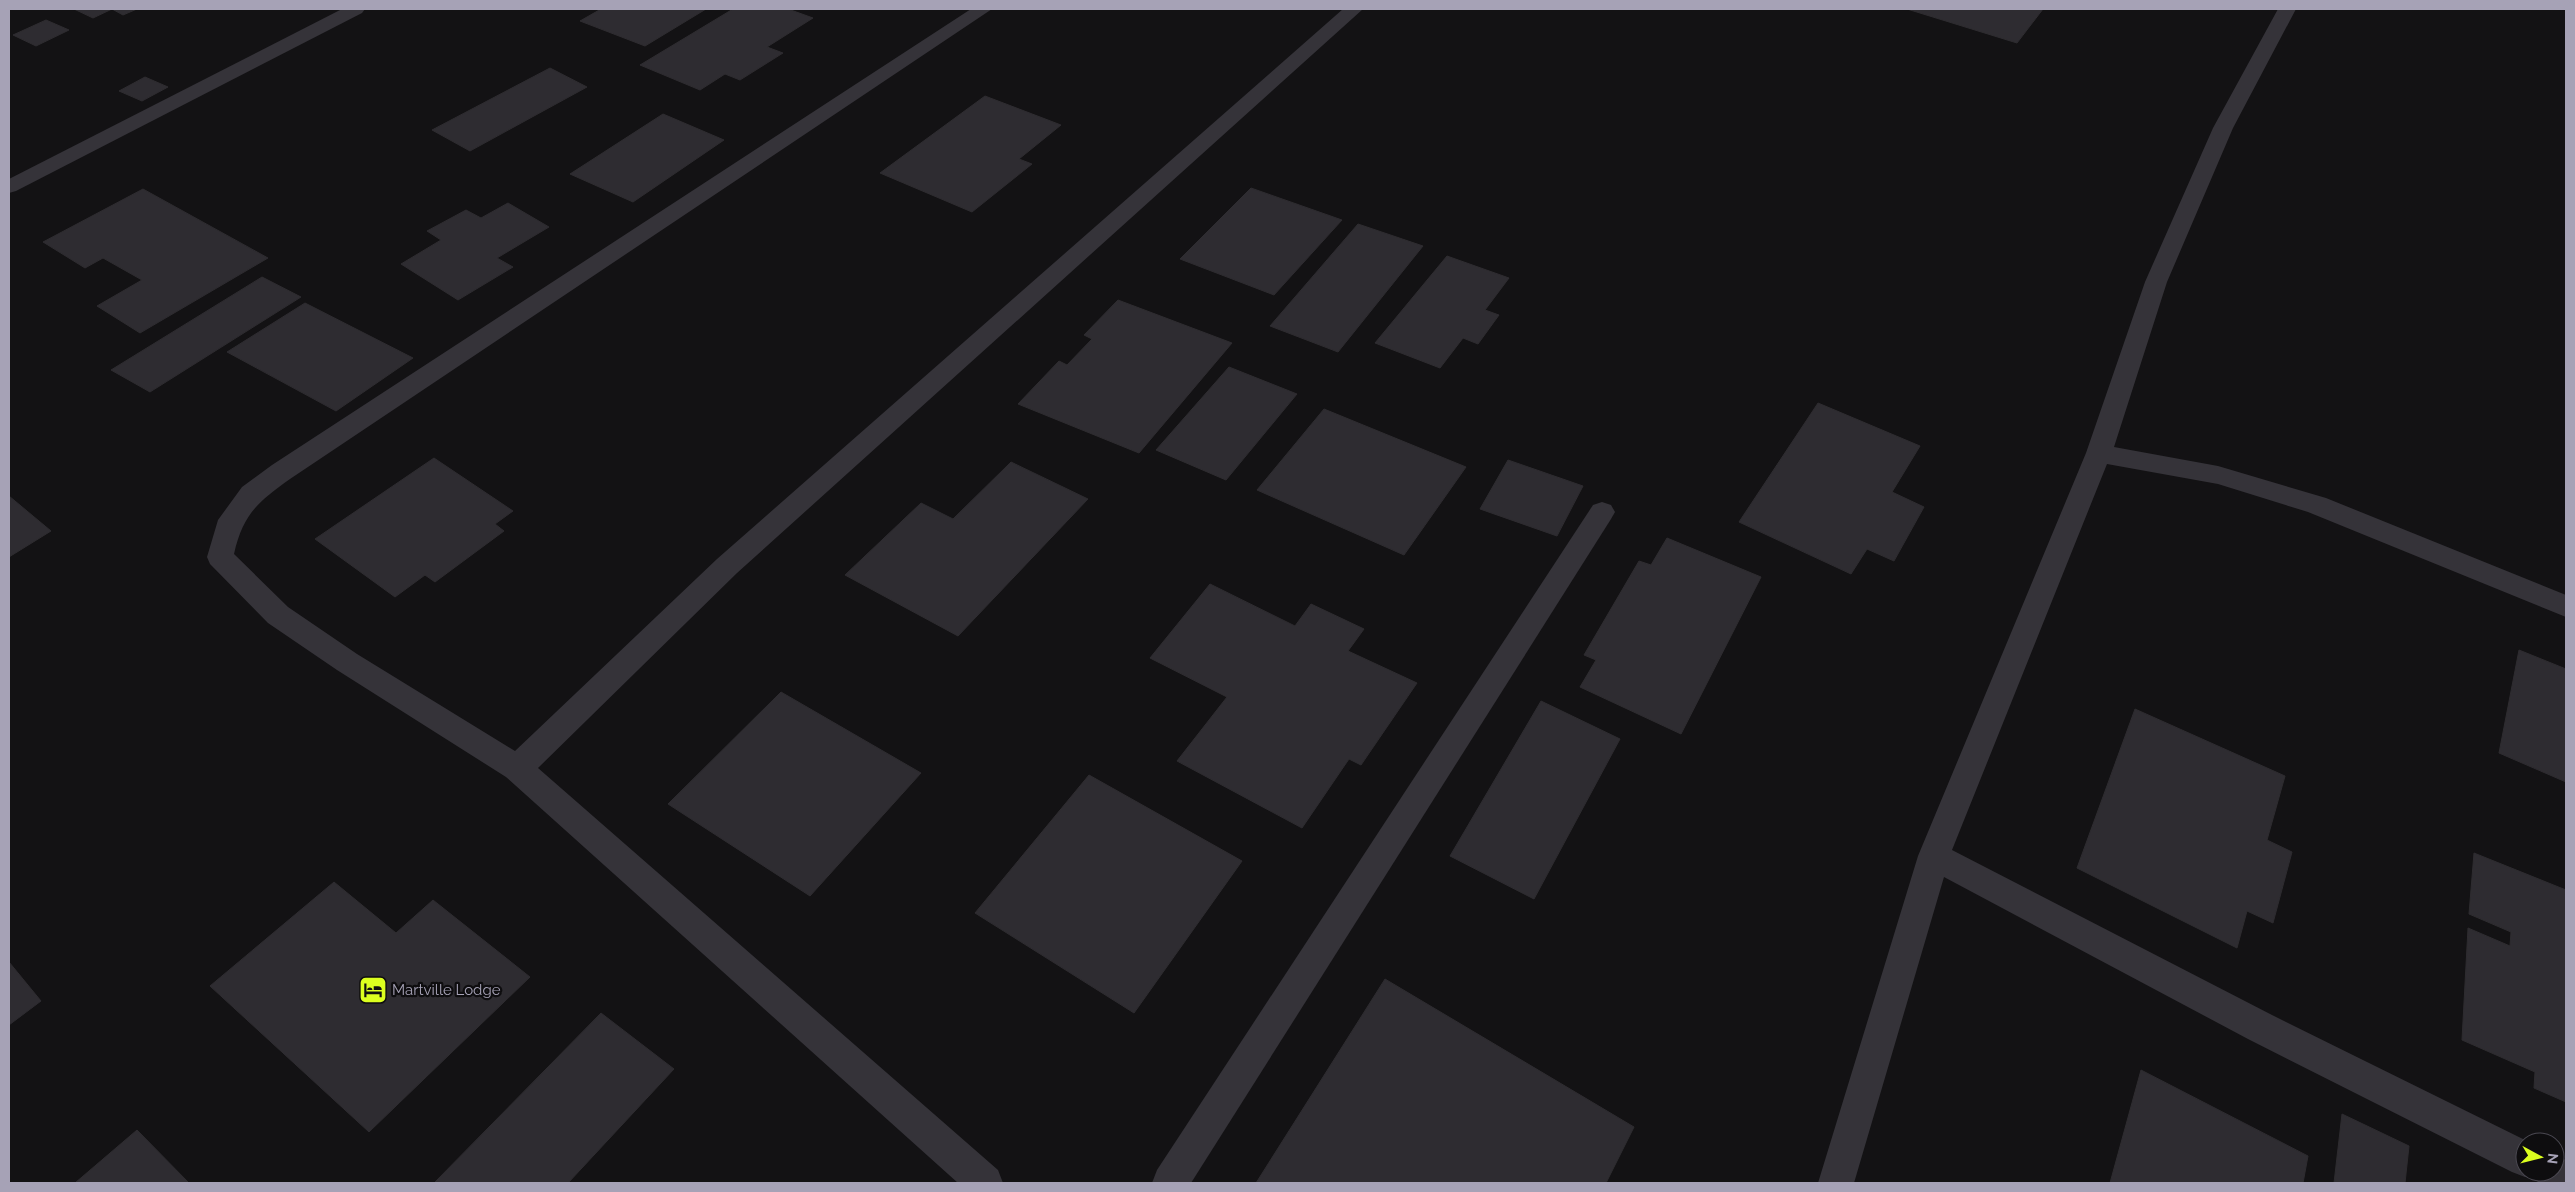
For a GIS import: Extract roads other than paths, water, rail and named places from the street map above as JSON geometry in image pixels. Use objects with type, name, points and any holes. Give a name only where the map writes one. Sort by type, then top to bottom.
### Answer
[{"type":"street","points":[[9,187],[356,9]]},
{"type":"street","points":[[983,9],[281,472],[251,494],[227,527],[220,557],[278,615],[347,662],[517,768],[985,1183]]},
{"type":"street","points":[[517,768],[727,566],[1354,9]]},
{"type":"street","points":[[1836,1183],[1934,856],[2099,453],[2156,282],[2223,128],[2286,9]]},
{"type":"street","points":[[2099,453],[2218,475],[2318,505],[2566,606]]},
{"type":"street","points":[[1170,1183],[1602,512]]},
{"type":"street","points":[[1934,856],[2260,1027],[2515,1153]]},
{"type":"place","name":"Martville Lodge","points":[[373,990]]}]
